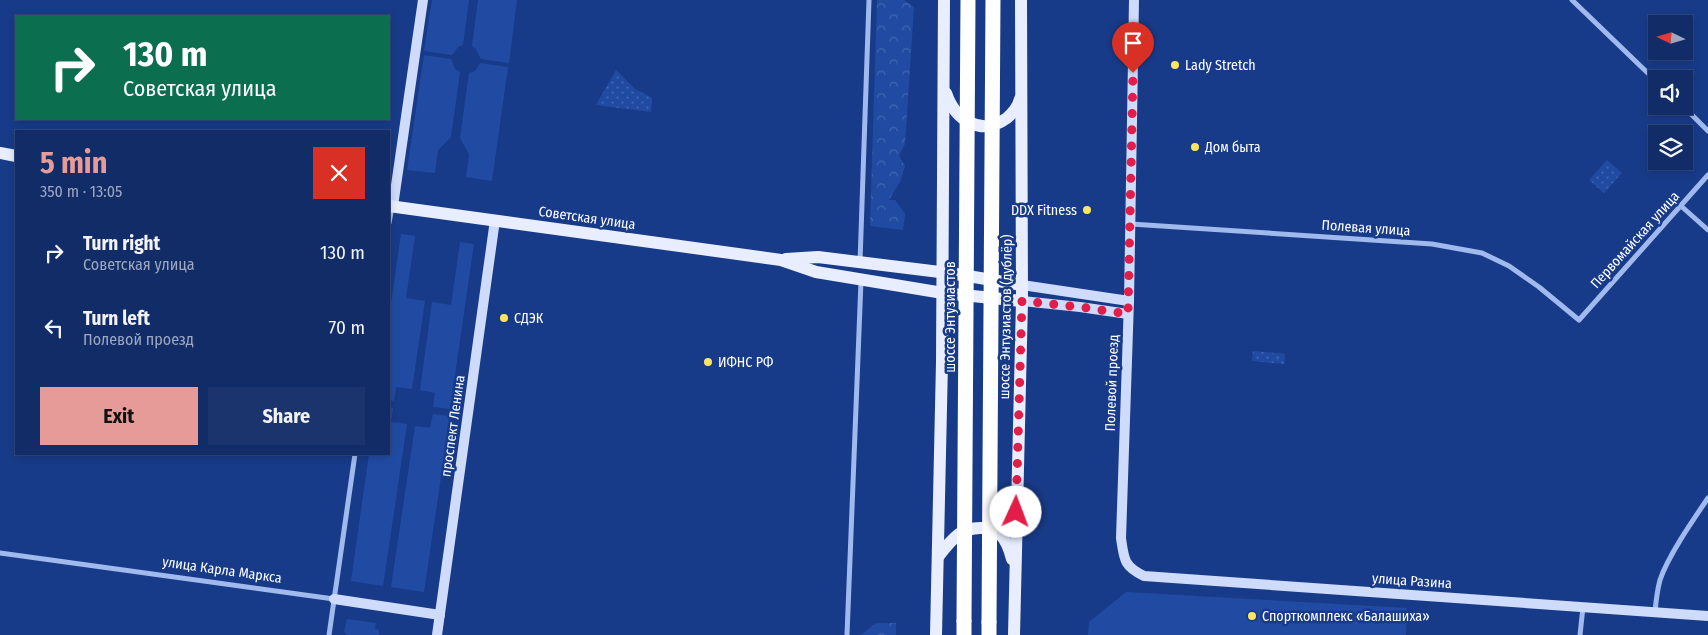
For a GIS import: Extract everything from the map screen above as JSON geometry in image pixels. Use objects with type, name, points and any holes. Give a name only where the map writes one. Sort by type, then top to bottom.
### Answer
[{"type":"highway","name":"шоссе Энтузиастов","points":[[964,628],[968,0]]},
{"type":"highway","points":[[989,628],[993,0]]},
{"type":"main road","points":[[391,206],[423,0]]},
{"type":"main road","points":[[936,635],[943,273],[944,0]]},
{"type":"main road","name":"шоссе Энтузиастов (дублёр)","points":[[1014,635],[1014,569],[1022,301],[1021,0]]},
{"type":"main road","name":"Полевой проезд","points":[[1123,557],[1121,538],[1129,301],[1134,0]]},
{"type":"main road","points":[[944,83],[949,102],[954,110],[965,120],[978,125],[992,125],[1001,122],[1019,104],[1021,95]]},
{"type":"main road","points":[[0,154],[15,156]]},
{"type":"main road","name":"Советская улица","points":[[391,206],[781,260],[816,272],[942,292],[1128,314]]},
{"type":"main road","name":"проспект Ленина","points":[[437,635],[495,220]]},
{"type":"main road","name":"Советская улица","points":[[781,260],[818,257],[943,273],[1129,301]]},
{"type":"main road","points":[[938,557],[960,534],[973,529],[987,529],[1000,534],[1006,541],[1014,569]]},
{"type":"main road","name":"улица Разина","points":[[1123,557],[1131,570],[1144,576],[1708,616]]},
{"type":"main road","name":"улица Карла Маркса","points":[[334,599],[440,615]]},
{"type":"street","points":[[860,262],[869,0]]},
{"type":"street","points":[[1572,0],[1648,72]]},
{"type":"street","points":[[1692,115],[1708,131]]},
{"type":"street","name":"Первомайская улица","points":[[1579,320],[1708,175]]},
{"type":"street","points":[[1680,206],[1708,230]]},
{"type":"street","name":"Полевая улица","points":[[1130,224],[1432,244],[1482,254],[1509,266],[1579,320]]},
{"type":"street","points":[[847,635],[861,279]]},
{"type":"street","points":[[329,635],[355,455]]},
{"type":"street","points":[[1656,612],[1657,594],[1662,574],[1708,498]]},
{"type":"street","name":"улица Карла Маркса","points":[[0,553],[334,599]]},
{"type":"street","points":[[1580,635],[1583,606]]},
{"type":"green space","points":[[432,0],[469,0],[463,45],[458,47],[452,55],[424,51]]},
{"type":"green space","points":[[478,0],[517,0],[509,63],[481,59],[476,49],[472,46]]},
{"type":"green space","points":[[877,0],[904,0],[914,7],[905,144],[899,156],[905,166],[900,182],[889,200],[895,200],[905,214],[903,230],[870,226]]},
{"type":"green space","points":[[424,55],[451,59],[455,69],[460,72],[451,137],[438,150],[435,173],[407,170]]},
{"type":"green space","points":[[480,63],[508,67],[492,181],[466,177],[469,154],[460,138],[469,73],[475,71]]},
{"type":"green space","points":[[616,70],[635,89],[652,98],[651,112],[596,105]]},
{"type":"green space","points":[[1607,160],[1622,173],[1604,193],[1589,180]]},
{"type":"green space","points":[[401,234],[415,236],[406,298],[425,301],[412,389],[396,387],[394,401],[390,400],[390,310]]},
{"type":"green space","points":[[460,242],[474,244],[450,409],[433,407],[435,393],[420,390],[432,302],[451,305]]},
{"type":"green space","points":[[1253,351],[1285,354],[1284,364],[1252,361]]},
{"type":"green space","points":[[390,407],[393,408],[391,422],[407,424],[383,586],[351,581],[369,455],[390,455]]},
{"type":"green space","points":[[433,414],[450,416],[424,592],[391,587],[415,426],[430,428]]},
{"type":"green space","name":"Спорткомплекс «Балашиха»","points":[[1126,592],[1407,608],[1406,635],[1088,635],[1089,622]]},
{"type":"green space","points":[[347,619],[376,623],[375,629],[379,630],[379,635],[347,635],[344,632]]},
{"type":"green space","points":[[876,623],[896,623],[896,635],[861,635]]},
{"type":"place","name":"Lady Stretch","points":[[1175,65]]},
{"type":"place","name":"Дом быта","points":[[1195,147]]},
{"type":"place","name":"DDX Fitness","points":[[1087,210]]},
{"type":"place","name":"СДЭК","points":[[504,318]]},
{"type":"place","name":"ИФНС РФ","points":[[708,362]]},
{"type":"place","name":"Спорткомплекс «Балашиха»","points":[[1252,616]]},
{"type":"route","points":[[1016,512],[1022,301],[1128,314],[1133,73]]}]
